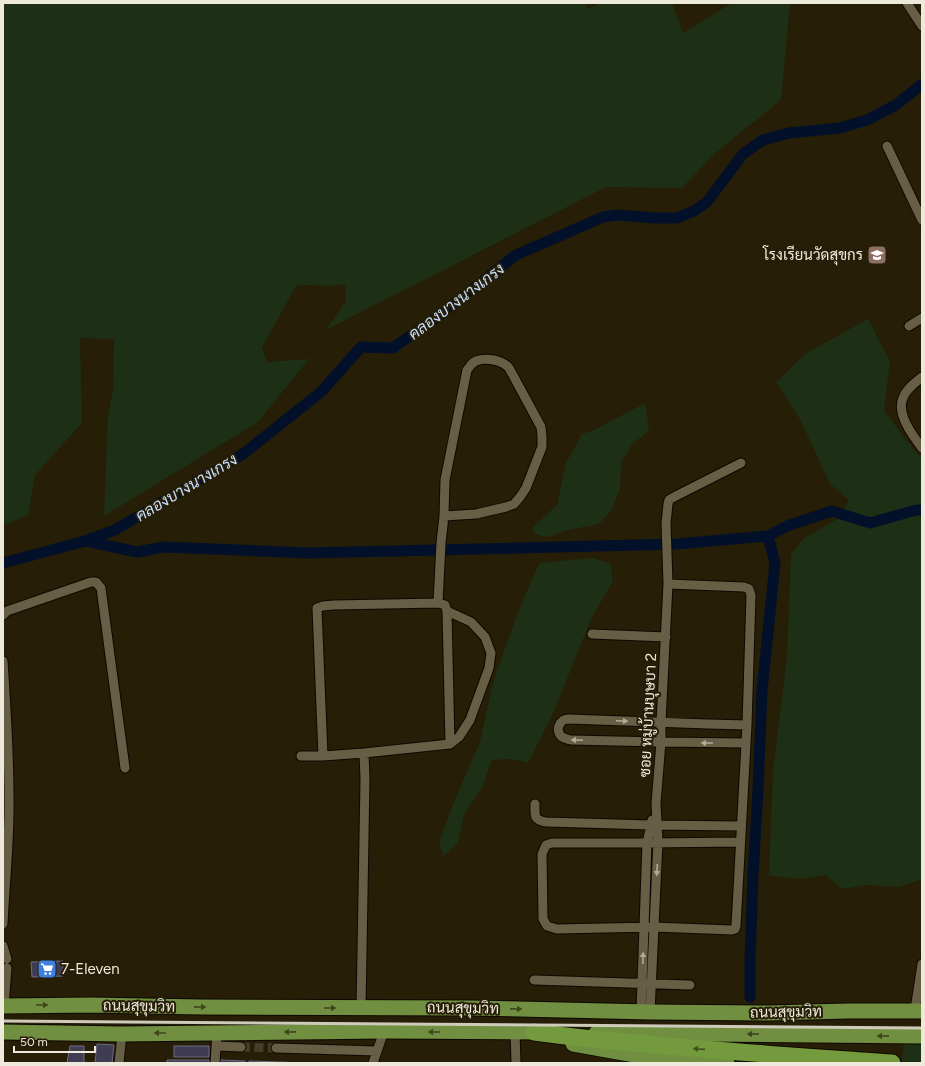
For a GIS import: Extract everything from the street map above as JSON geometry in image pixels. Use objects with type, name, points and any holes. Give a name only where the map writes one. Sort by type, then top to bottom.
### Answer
[{"type":"highway","name":"ถนนสุขุมวิท","points":[[4,1006],[91,1005],[202,1008],[472,1008],[768,1013],[919,1011]]},
{"type":"highway","points":[[472,1008],[473,1032]]},
{"type":"highway","name":"ถนนสุขุมวิท","points":[[3,1032],[122,1034],[217,1039],[384,1031],[922,1036]]},
{"type":"highway","points":[[522,1032],[618,1052],[647,1060],[717,1063]]},
{"type":"highway","points":[[522,1032],[684,1048],[892,1063]]},
{"type":"street","points":[[907,3],[922,26]]},
{"type":"street","points":[[887,146],[922,220]]},
{"type":"street","points":[[909,326],[922,318]]},
{"type":"street","points":[[438,603],[445,480],[467,370],[471,364],[476,361],[486,359],[506,364],[541,427],[542,448],[526,488],[514,504],[506,507],[476,514],[444,516]]},
{"type":"street","points":[[922,377],[908,390],[903,398],[901,406],[910,432],[922,448]]},
{"type":"street","name":"ซอย หมู่บ้านบุษบา 2","points":[[646,1012],[649,927],[658,842],[654,825],[661,742],[666,637],[668,584],[666,535],[667,510],[669,500],[672,498],[741,463]]},
{"type":"street","points":[[3,615],[7,611],[91,582],[96,582],[101,588],[125,768]]},
{"type":"street","points":[[668,584],[744,587],[749,589],[751,595],[747,725],[735,929],[649,927],[557,929],[547,926],[542,919],[542,854],[546,845],[552,842],[740,842]]},
{"type":"street","points":[[323,756],[318,608],[323,606],[438,603],[445,605],[447,611],[450,744]]},
{"type":"street","points":[[301,756],[364,753],[450,744],[459,737],[470,720],[489,668],[491,652],[485,637],[471,622],[447,611]]},
{"type":"street","points":[[592,634],[666,637]]},
{"type":"street","points":[[3,661],[9,796],[3,924]]},
{"type":"street","points":[[746,743],[571,740],[564,738],[560,734],[558,727],[564,719],[747,725]]},
{"type":"street","points":[[361,1008],[365,779],[364,753]]},
{"type":"street","points":[[535,804],[535,817],[540,821],[546,822],[741,826]]},
{"type":"street","points":[[649,927],[647,843],[654,825]]},
{"type":"street","points":[[3,946],[6,964],[4,1006]]},
{"type":"street","points":[[919,1011],[922,964]]},
{"type":"street","points":[[534,980],[690,985]]},
{"type":"street","points":[[373,1063],[384,1031]]},
{"type":"street","points":[[516,1063],[522,1032]]},
{"type":"street","points":[[119,1063],[122,1034]]},
{"type":"street","points":[[215,1063],[217,1039],[241,1047]]},
{"type":"street","points":[[276,1048],[377,1051]]},
{"type":"green space","points":[[3,3],[585,3],[588,9],[600,3],[672,3],[683,33],[732,3],[790,3],[781,100],[715,153],[682,188],[606,187],[326,330],[346,301],[345,284],[331,286],[296,286],[262,348],[267,362],[309,359],[258,422],[104,516],[108,415],[113,391],[114,339],[80,338],[82,423],[35,475],[28,515],[3,526]]},
{"type":"green space","points":[[868,319],[890,361],[884,410],[922,459],[922,879],[899,887],[865,885],[843,889],[825,875],[807,878],[789,878],[769,875],[773,771],[787,656],[791,555],[803,539],[839,518],[849,500],[830,484],[801,421],[776,382],[805,354]]},
{"type":"green space","points":[[645,403],[649,431],[633,443],[621,463],[620,489],[611,511],[599,524],[568,530],[546,537],[535,534],[532,528],[557,505],[566,463],[582,434],[592,431]]},
{"type":"green space","points":[[592,558],[610,563],[613,581],[592,617],[551,718],[528,763],[511,759],[492,760],[482,787],[464,815],[458,843],[443,857],[439,842],[452,807],[480,742],[494,679],[519,610],[539,563]]},
{"type":"green space","points":[[904,1036],[922,1036],[922,1063],[902,1063]]},
{"type":"building","name":"7-Eleven","points":[[63,961],[63,976],[32,977],[31,962]]},
{"type":"building","points":[[97,1044],[114,1045],[112,1063],[95,1063]]},
{"type":"building","points":[[70,1046],[84,1046],[84,1063],[67,1063]]},
{"type":"building","points":[[174,1046],[209,1046],[209,1057],[174,1057]]},
{"type":"building","points":[[167,1060],[209,1060],[209,1063],[167,1063]]},
{"type":"building","points":[[220,1060],[245,1061],[245,1063],[220,1063]]},
{"type":"building","points":[[249,1061],[308,1063],[249,1063]]},
{"type":"waterway","name":"คลองบางนางเกรง","points":[[3,563],[85,541],[115,530],[243,454],[321,392],[361,347],[393,348],[436,318],[516,255],[603,217],[617,215],[677,218],[694,211],[707,202],[743,154],[763,140],[789,133],[840,128],[867,120],[896,105],[922,84]]},
{"type":"waterway","points":[[86,541],[137,552],[164,547],[307,553],[677,544],[768,536],[787,526],[832,511],[870,523],[916,510],[922,510]]},
{"type":"waterway","points":[[750,997],[753,874],[762,691],[775,563],[768,536]]},
{"type":"tunnel","points":[[241,1047],[276,1048]]},
{"type":"railway","points":[[3,1021],[922,1028]]},
{"type":"place","name":"โรงเรียนวัดสุขกร","points":[[877,255]]},
{"type":"place","name":"7-Eleven","points":[[47,969]]}]
